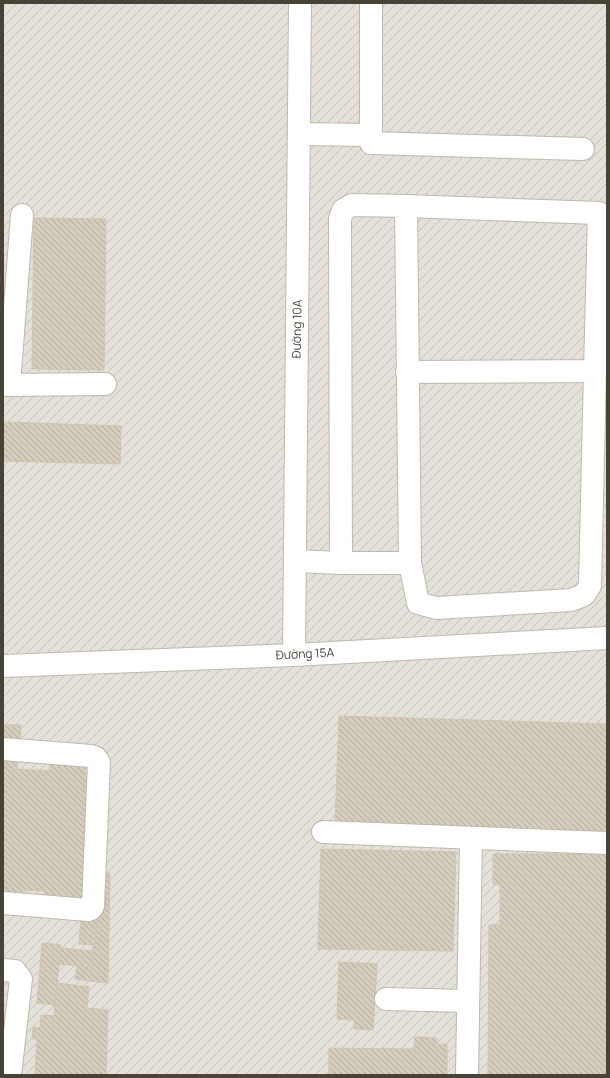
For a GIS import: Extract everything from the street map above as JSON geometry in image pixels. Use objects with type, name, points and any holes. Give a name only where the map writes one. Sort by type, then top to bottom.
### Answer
[{"type":"street","name":"Đường 10A","points":[[294,655],[300,3]]},
{"type":"street","points":[[371,3],[371,143],[583,149]]},
{"type":"street","points":[[299,134],[371,135]]},
{"type":"street","points":[[341,563],[340,219],[343,210],[352,205],[406,206],[603,213],[595,371],[590,586],[584,595],[571,600],[436,608],[418,603],[410,563],[406,206]]},
{"type":"street","points":[[22,215],[6,385],[105,384]]},
{"type":"street","points":[[407,372],[595,371]]},
{"type":"street","points":[[295,561],[410,563]]},
{"type":"street","name":"Đường 15A","points":[[3,666],[294,655],[607,638]]},
{"type":"street","points":[[3,749],[91,756],[96,758],[99,762],[93,906],[91,909],[88,910],[3,903]]},
{"type":"street","points":[[323,832],[607,843]]},
{"type":"street","points":[[467,1075],[471,838]]},
{"type":"street","points":[[3,970],[15,971],[21,979],[10,1075]]},
{"type":"street","points":[[386,999],[468,1001]]},
{"type":"shaded area","points":[[3,3],[607,3],[607,1075],[3,1075]]},
{"type":"building","points":[[34,218],[106,219],[104,370],[32,369]]},
{"type":"building","points":[[3,422],[121,426],[120,464],[3,461]]},
{"type":"building","points":[[339,716],[607,724],[607,833],[335,824]]},
{"type":"building","points":[[3,725],[21,725],[20,744],[3,743]]},
{"type":"building","points":[[3,758],[17,758],[17,769],[49,771],[50,761],[86,763],[85,776],[92,776],[85,893],[82,893],[81,899],[44,897],[44,891],[25,890],[24,896],[4,894]]},
{"type":"building","points":[[321,849],[456,852],[453,951],[318,949]]},
{"type":"building","points":[[493,854],[607,854],[606,1075],[488,1075],[489,925],[500,925],[500,885],[493,884]]},
{"type":"building","points":[[101,872],[110,873],[108,983],[90,981]]},
{"type":"building","points":[[81,918],[97,919],[94,945],[79,944]]},
{"type":"building","points":[[42,943],[61,945],[55,1005],[37,1003]]},
{"type":"building","points":[[61,948],[93,951],[92,967],[59,964]]},
{"type":"building","points":[[339,962],[377,964],[373,1030],[354,1029],[354,1020],[337,1019]]},
{"type":"building","points":[[77,966],[92,967],[90,981],[75,979]]},
{"type":"building","points":[[57,983],[89,987],[87,1008],[108,1010],[106,1075],[35,1075],[37,1039],[32,1039],[33,1027],[40,1028],[41,1015],[54,1016]]},
{"type":"building","points":[[415,1037],[437,1038],[437,1044],[447,1044],[447,1075],[329,1075],[329,1048],[414,1049]]}]
